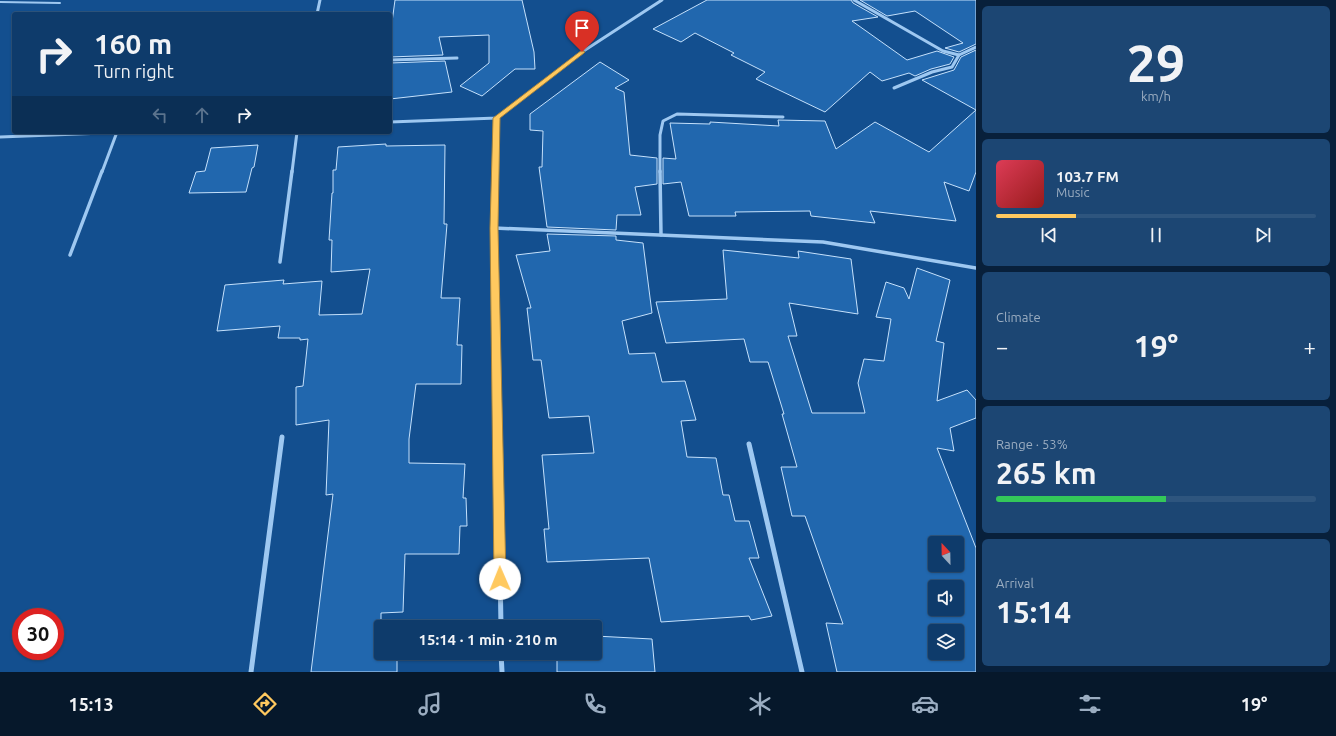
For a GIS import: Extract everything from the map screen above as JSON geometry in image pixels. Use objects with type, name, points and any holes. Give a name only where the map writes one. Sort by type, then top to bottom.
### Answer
[{"type":"street","points":[[317,12],[320,0]]},
{"type":"street","points":[[392,122],[497,118],[582,52],[662,0]]},
{"type":"street","points":[[854,0],[943,50],[959,54],[976,47]]},
{"type":"street","points":[[894,88],[932,72],[952,67],[959,54]]},
{"type":"street","points":[[392,60],[457,58]]},
{"type":"street","points":[[661,235],[660,135],[663,121],[676,114],[783,117]]},
{"type":"street","points":[[497,118],[494,228],[501,620]]},
{"type":"street","points":[[0,137],[70,134]]},
{"type":"street","points":[[70,255],[116,134]]},
{"type":"street","points":[[280,262],[297,134]]},
{"type":"street","points":[[494,228],[823,242],[976,268]]},
{"type":"street","points":[[251,672],[282,437]]},
{"type":"street","points":[[749,444],[802,672]]},
{"type":"street","points":[[501,660],[502,672]]},
{"type":"lane","points":[[0,2],[60,3]]},
{"type":"building","points":[[395,0],[522,0],[534,52],[535,69],[515,69],[482,96],[460,86],[489,63],[489,35],[439,37],[443,55],[392,57],[392,22]]},
{"type":"building","points":[[707,0],[851,0],[853,3],[878,17],[852,21],[907,60],[937,51],[954,57],[950,64],[931,69],[915,76],[909,73],[882,81],[870,72],[825,112],[756,79],[765,72],[731,55],[734,53],[695,33],[681,42],[653,29]]},
{"type":"building","points":[[860,0],[976,0],[976,44],[959,52],[945,48],[963,43],[915,11],[887,16]]},
{"type":"building","points":[[976,50],[976,110],[922,80],[954,70],[961,57]]},
{"type":"building","points":[[445,61],[452,92],[392,99],[392,63]]},
{"type":"building","points":[[600,62],[629,80],[615,88],[624,92],[630,155],[657,158],[657,184],[635,187],[641,215],[617,215],[616,230],[547,227],[539,167],[542,167],[543,131],[530,130],[530,114]]},
{"type":"building","points":[[976,110],[976,172],[969,191],[944,182],[956,221],[870,211],[875,223],[811,216],[810,211],[735,212],[736,216],[689,216],[681,182],[663,184],[663,158],[676,159],[670,123],[710,124],[710,122],[779,126],[778,120],[825,121],[836,149],[875,122],[929,152]]},
{"type":"building","points":[[386,144],[386,146],[445,145],[444,224],[447,224],[441,298],[460,298],[457,345],[462,345],[461,384],[416,384],[409,439],[409,463],[465,464],[463,498],[466,498],[467,526],[460,526],[459,554],[405,554],[403,612],[381,613],[381,620],[374,620],[374,660],[397,660],[397,672],[311,672],[333,494],[326,495],[329,420],[296,425],[296,387],[303,386],[308,339],[300,340],[300,338],[278,338],[280,326],[217,331],[225,285],[284,280],[283,284],[322,281],[319,315],[362,314],[370,269],[331,272],[332,240],[329,240],[333,193],[333,170],[336,170],[338,147]]},
{"type":"building","points":[[258,145],[254,167],[252,168],[246,192],[189,193],[196,172],[205,171],[211,148]]},
{"type":"building","points":[[547,234],[616,236],[616,240],[643,243],[652,313],[622,321],[629,354],[655,353],[662,382],[685,381],[696,420],[681,421],[687,457],[716,458],[723,495],[729,495],[735,521],[749,521],[759,558],[749,558],[772,616],[751,620],[749,616],[661,622],[649,558],[547,562],[544,529],[549,529],[542,455],[594,453],[589,416],[549,418],[541,360],[533,360],[527,308],[531,308],[516,255],[550,251]]},
{"type":"building","points":[[723,250],[799,258],[798,251],[851,259],[858,314],[789,303],[797,336],[788,336],[812,413],[865,413],[858,383],[864,359],[884,361],[891,319],[876,317],[886,282],[904,288],[909,299],[917,268],[950,280],[936,341],[944,343],[937,401],[967,390],[976,400],[976,418],[950,428],[954,451],[937,448],[976,548],[976,672],[837,672],[826,623],[843,624],[805,516],[792,516],[781,467],[797,467],[782,414],[784,414],[768,362],[750,362],[744,339],[666,343],[656,302],[727,299]]},
{"type":"building","points":[[602,636],[652,639],[655,672],[557,672],[557,660],[602,660]]},
{"type":"route","points":[[500,579],[494,228],[497,118],[582,52]]}]
